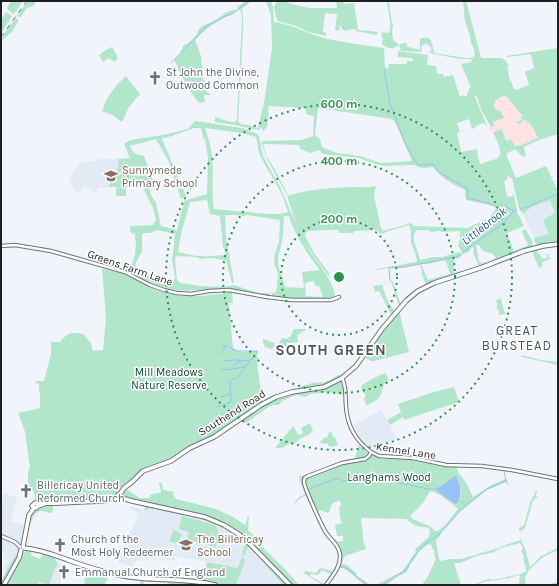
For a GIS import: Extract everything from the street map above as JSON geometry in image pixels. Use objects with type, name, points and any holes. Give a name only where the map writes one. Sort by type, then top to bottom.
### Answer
[{"type":"main road","name":"Southend Road","points":[[120,497],[124,488],[143,472],[168,462],[190,448],[214,437],[266,402],[284,394],[324,387],[342,378],[356,366],[382,329],[407,300],[418,291],[434,283],[483,267],[524,251],[558,244]]},
{"type":"main road","points":[[4,585],[19,558],[30,513],[36,506],[46,504],[99,502],[120,497],[205,517],[224,525],[247,541],[290,585]]},
{"type":"main road","points":[[22,548],[38,550],[122,576],[184,580],[215,585]]},
{"type":"street","name":"Greens Farm Lane","points":[[1,246],[15,245],[51,251],[125,272],[157,287],[177,293],[191,294],[210,290],[229,290],[282,299],[331,300],[339,297]]},
{"type":"street","points":[[342,378],[345,387],[346,408],[350,426],[358,440],[371,452]]},
{"type":"street","name":"Kennel Lane","points":[[326,585],[338,565],[340,558],[339,551],[336,544],[325,531],[304,485],[305,478],[324,469],[365,458],[369,456],[371,452],[379,456],[413,458],[446,465],[475,465],[512,470],[558,479]]},
{"type":"street","points":[[1,536],[15,542],[22,548]]},
{"type":"shaded area","points":[[504,95],[523,116],[522,120],[517,122],[519,124],[525,120],[528,122],[538,138],[522,145],[514,146],[506,141],[502,129],[491,133],[488,128],[494,126],[493,122],[496,110],[494,106],[495,101]]},
{"type":"shaded area","name":"Sunnymede Primary School","points":[[143,158],[143,186],[126,187],[126,196],[116,196],[116,187],[97,188],[97,193],[92,192],[91,188],[83,188],[78,194],[69,180],[78,163],[99,159]]},
{"type":"shaded area","points":[[558,195],[558,231],[534,238],[521,210]]},
{"type":"shaded area","points":[[381,410],[397,439],[368,448],[359,438],[353,425]]},
{"type":"shaded area","points":[[4,493],[17,498],[11,521],[26,525],[23,543],[7,570],[4,568],[8,561],[2,558],[4,553],[1,551],[1,501],[4,501],[2,499]]},
{"type":"shaded area","name":"The Billericay School","points":[[131,506],[146,511],[148,506],[209,521],[225,527],[238,536],[288,585],[233,585],[239,568],[175,556],[175,560],[138,560],[131,567],[120,563],[116,559],[139,514],[130,509]]},
{"type":"shaded area","points":[[55,561],[61,564],[61,585],[35,585]]},
{"type":"green space","points":[[11,1],[23,1],[14,14],[7,8]]},
{"type":"green space","points":[[28,1],[37,1],[33,6],[27,8],[20,18],[17,16]]},
{"type":"green space","points":[[246,1],[251,1],[242,9],[243,34],[238,121],[242,125],[258,128],[264,103],[272,48],[271,16],[266,1],[271,1],[274,22],[288,25],[328,39],[384,48],[385,68],[389,68],[389,64],[406,64],[407,61],[413,61],[412,58],[398,57],[398,51],[428,55],[427,65],[436,66],[437,74],[443,74],[444,77],[453,75],[460,97],[463,95],[466,97],[471,87],[461,64],[471,62],[472,59],[460,59],[429,53],[431,52],[431,47],[425,43],[425,45],[422,45],[421,52],[401,51],[399,44],[407,43],[408,47],[420,50],[420,39],[427,37],[431,40],[434,53],[472,58],[475,55],[465,21],[463,1],[466,1],[481,58],[502,58],[506,61],[509,66],[507,67],[510,81],[516,90],[529,85],[525,72],[534,68],[531,54],[507,56],[558,48],[558,134],[524,147],[526,156],[523,157],[515,149],[506,154],[516,178],[546,166],[558,190],[558,243],[538,245],[535,243],[534,238],[549,234],[543,221],[555,212],[550,200],[531,207],[523,214],[519,208],[512,178],[510,178],[509,175],[507,176],[508,179],[504,181],[507,196],[513,196],[512,194],[514,194],[517,212],[524,226],[507,233],[514,251],[528,245],[522,231],[525,229],[532,240],[533,246],[489,263],[488,262],[496,258],[493,254],[483,251],[479,245],[476,245],[480,263],[487,262],[479,266],[472,247],[469,252],[463,254],[458,246],[460,241],[460,231],[431,232],[428,230],[417,230],[414,234],[414,238],[420,260],[432,257],[442,257],[459,252],[462,255],[459,258],[454,259],[454,273],[476,267],[426,285],[421,272],[420,264],[377,270],[417,261],[411,242],[411,231],[409,225],[380,234],[378,230],[355,231],[353,233],[339,233],[338,230],[308,231],[305,236],[314,253],[329,273],[330,278],[305,243],[332,285],[335,298],[325,300],[272,297],[272,293],[276,292],[277,286],[278,274],[274,262],[275,253],[279,242],[280,220],[247,215],[225,215],[226,238],[234,283],[232,283],[226,260],[177,256],[175,259],[177,280],[180,283],[200,286],[224,287],[234,285],[258,293],[270,293],[270,297],[231,289],[189,291],[175,289],[160,286],[119,269],[107,266],[107,263],[130,270],[135,255],[136,241],[135,234],[130,232],[130,226],[153,225],[156,219],[153,208],[143,188],[126,187],[126,196],[116,196],[116,187],[106,187],[109,186],[113,174],[116,175],[119,164],[118,159],[130,158],[124,144],[130,140],[163,135],[188,129],[195,121],[242,128],[259,136],[263,156],[280,187],[297,226],[287,196],[311,190],[328,188],[376,186],[374,195],[381,229],[383,231],[411,223],[414,226],[467,228],[489,218],[496,209],[494,206],[466,200],[465,190],[447,180],[433,167],[421,168],[415,165],[385,166],[359,158],[323,154],[319,150],[311,153],[300,149],[299,145],[263,144],[267,157],[287,195],[268,161],[262,141],[301,140],[313,136],[314,116],[306,114],[306,108],[269,106],[268,123],[263,131],[261,127],[259,130],[215,122],[215,117],[231,122],[235,122],[237,120],[242,19],[241,11],[237,7]],"holes":[[[474,95],[478,98],[481,109],[491,127],[494,126],[493,122],[504,118],[500,110],[496,110],[494,106],[495,101],[504,95],[510,100],[506,102],[510,101],[523,116],[521,117],[522,120],[516,122],[519,124],[525,120],[533,128],[538,138],[522,145],[515,146],[511,139],[506,141],[502,129],[493,132],[501,154],[498,157],[499,158],[480,164],[477,149],[461,152],[457,133],[460,132],[457,123],[469,119],[472,129],[483,123],[487,126]],[[318,108],[392,119],[395,122],[412,161],[381,163],[360,156],[337,153],[322,147],[320,139],[315,134]],[[194,128],[201,128],[208,157],[207,194],[184,201],[177,230],[161,226],[156,203],[151,195],[149,187],[155,185],[144,156],[135,153],[130,146],[156,139],[168,160],[181,199],[186,196],[162,139]],[[205,128],[242,133],[256,137],[259,153],[283,197],[288,212],[269,214],[214,209],[213,169],[210,145]],[[207,200],[210,214],[220,216],[223,247],[226,251],[225,255],[199,256],[178,252],[181,234],[190,202]],[[284,216],[289,216],[302,244],[320,270],[302,272],[304,288],[285,287],[278,263],[283,238]],[[157,230],[175,234],[172,260],[175,277],[173,283],[170,284],[136,271],[136,262],[142,252],[142,234],[150,233]],[[446,261],[450,274],[428,280],[421,264]],[[313,281],[316,286],[319,286],[322,292],[322,297],[306,296],[305,283]]]},
{"type":"green space","points":[[278,1],[287,1],[288,3],[309,8],[337,8],[336,1],[344,1],[343,4],[354,3],[358,30],[379,32],[377,35],[356,31],[355,29],[347,31],[343,30],[340,25],[339,31],[335,30],[337,14],[325,13],[323,32],[326,33],[326,36],[309,32],[296,26],[277,21],[274,7]]},
{"type":"green space","points":[[387,1],[389,1],[393,27],[393,40],[399,46],[395,46],[395,48],[388,48],[383,45],[381,32],[389,33],[390,21]]},
{"type":"green space","points":[[233,10],[237,11],[211,25],[195,40],[201,56],[204,74],[203,79],[205,80],[203,86],[206,91],[212,95],[204,95],[205,102],[199,103],[187,86],[174,60],[180,54],[183,46],[194,38],[200,28]]},
{"type":"green space","points":[[6,12],[12,16],[1,33],[1,20]]},
{"type":"green space","points":[[16,18],[19,20],[12,32],[1,42],[5,33]]},
{"type":"green space","points":[[112,47],[118,58],[115,62],[109,58],[103,62],[99,55]]},
{"type":"green space","points":[[126,76],[140,94],[129,107],[122,122],[112,115],[102,111],[112,92]]},
{"type":"green space","points":[[537,250],[538,254],[543,259],[548,258],[546,255],[548,254],[550,259],[542,262],[543,266],[539,268],[532,252]]},
{"type":"green space","name":"Mill Meadows Nature Reserve","points":[[102,269],[123,274],[155,289],[174,295],[199,296],[232,292],[233,303],[229,303],[233,348],[241,352],[257,351],[262,402],[224,429],[175,458],[152,467],[121,488],[114,496],[107,498],[35,500],[33,490],[30,489],[28,483],[28,473],[30,467],[25,432],[18,413],[40,408],[39,384],[36,383],[36,381],[44,381],[51,354],[51,342],[60,342],[65,336],[73,333],[79,333],[83,334],[91,343],[93,351],[103,350],[106,318]]},
{"type":"green space","points":[[392,280],[401,304],[392,316],[379,291],[375,292],[373,286],[381,285]],"holes":[[[391,281],[399,306],[395,311],[390,305],[382,285]]]},
{"type":"green space","points":[[500,298],[506,314],[499,315],[499,310],[496,309],[497,302],[495,301]]},
{"type":"green space","name":"SOUTH GREEN","points":[[399,310],[409,352],[374,361],[371,361],[363,356]]},
{"type":"green space","points":[[294,329],[306,330],[297,335],[298,342],[287,343],[287,346],[275,349],[282,338],[289,339]]},
{"type":"green space","points":[[263,339],[275,343],[272,349],[265,347]]},
{"type":"green space","points":[[521,355],[558,362],[558,365],[522,357]]},
{"type":"green space","points":[[385,373],[389,380],[384,385],[380,396],[374,402],[366,405],[364,399],[366,395],[361,387],[362,385]]},
{"type":"green space","points":[[342,374],[344,376],[317,387],[299,389],[300,387],[312,383],[325,382]]},
{"type":"green space","points":[[341,382],[344,386],[344,395],[331,392],[310,394],[306,397],[296,395],[282,401],[279,405],[270,406],[246,423],[243,422],[243,419],[278,398],[296,392]]},
{"type":"green space","points":[[454,387],[459,402],[404,420],[403,417],[390,425],[387,420],[401,412],[398,404]]},
{"type":"green space","points":[[310,423],[313,430],[310,434],[295,443],[288,444],[280,448],[275,448],[293,426],[299,435],[303,432],[301,428]]},
{"type":"green space","points":[[329,432],[332,432],[338,445],[330,447],[328,444],[319,443],[325,437],[327,438]]},
{"type":"green space","name":"Langhams Wood","points":[[359,445],[368,454],[383,459],[406,459],[439,466],[457,467],[458,472],[465,481],[473,497],[491,485],[506,479],[504,472],[509,485],[506,482],[487,490],[456,515],[442,531],[436,541],[439,559],[441,561],[461,559],[495,549],[520,540],[520,538],[525,548],[530,567],[541,556],[558,548],[558,550],[543,557],[528,571],[525,577],[526,584],[545,585],[519,585],[520,575],[508,579],[487,581],[473,585],[488,579],[493,580],[521,574],[526,571],[524,555],[522,553],[523,548],[520,543],[500,548],[494,552],[477,556],[460,563],[454,563],[461,585],[422,585],[436,559],[434,555],[435,551],[433,550],[431,544],[427,545],[418,552],[405,573],[386,585],[376,585],[401,572],[415,553],[416,548],[429,537],[430,531],[427,527],[416,526],[407,519],[361,518],[364,545],[366,549],[345,556],[341,564],[347,565],[356,573],[357,576],[370,585],[365,585],[344,568],[339,568],[328,585],[333,575],[322,570],[318,575],[311,574],[310,576],[324,584],[328,579],[329,580],[326,585],[322,585],[304,573],[305,571],[316,573],[320,568],[333,571],[337,562],[338,553],[325,533],[307,498],[299,476],[303,476],[305,478],[339,464],[340,461],[355,458]],"holes":[[[459,482],[461,490],[460,500],[444,495],[435,489],[446,483]],[[430,491],[441,496],[458,509],[445,525],[438,531],[435,531],[431,527],[411,518],[411,515],[423,503]],[[340,501],[341,506],[339,507],[342,523],[335,525],[337,536],[343,536],[343,541],[333,542],[322,524],[318,512],[321,510],[329,513],[332,504]]]},
{"type":"green space","points":[[159,483],[162,483],[163,490],[174,492],[173,495],[176,499],[216,509],[233,517],[245,525],[249,516],[248,530],[299,585],[283,585],[249,546],[244,556],[242,556],[245,542],[224,528],[207,521],[187,516],[149,508],[146,511],[144,510],[145,507],[153,507],[123,497],[121,494],[124,488],[140,498],[150,498],[150,495],[161,492]]},
{"type":"green space","points":[[536,490],[536,496],[538,497],[533,500],[525,528],[521,531],[519,528],[524,525],[531,500]]},
{"type":"green space","points":[[53,504],[52,513],[41,511],[36,513],[32,518],[29,531],[29,519],[31,513],[38,508]]},
{"type":"green space","points":[[182,516],[215,525],[218,530],[216,547],[187,540],[189,532],[179,529]]},
{"type":"green space","points":[[174,530],[182,534],[177,544],[169,541]]},
{"type":"green space","points":[[32,550],[31,555],[40,559],[44,552],[56,556],[55,560],[58,563],[49,585],[39,582],[37,585],[1,585],[10,563],[18,552],[9,572],[8,578],[24,552]]},
{"type":"green space","points":[[242,557],[245,561],[236,585],[170,585],[168,583],[144,581],[143,585],[140,585],[141,580],[158,582],[203,582],[207,562],[238,568]]},
{"type":"green space","points":[[91,569],[104,573],[104,576],[108,579],[104,585],[86,585],[84,581]]},
{"type":"green space","points":[[558,582],[558,585],[545,585]]},
{"type":"water","points":[[456,476],[459,483],[460,498],[456,504],[435,489]]},
{"type":"waterway","points":[[171,63],[207,26],[232,14],[249,1]]},
{"type":"waterway","points":[[384,69],[390,104],[406,145],[418,165],[433,164],[440,173],[468,189],[467,198],[490,204],[501,211],[505,206],[514,211]]},
{"type":"waterway","name":"Littlebrook","points":[[520,209],[529,207],[558,194]]},
{"type":"waterway","name":"Littlebrook","points":[[390,280],[389,268],[405,267],[459,256],[505,222],[514,211],[517,210]]},
{"type":"waterway","points":[[285,342],[289,338]]},
{"type":"waterway","points":[[222,346],[228,346],[238,351],[257,351]]},
{"type":"waterway","points":[[221,354],[225,346]]},
{"type":"waterway","points":[[217,407],[231,402],[231,380],[238,377],[257,351]]},
{"type":"waterway","points":[[224,361],[249,361]]},
{"type":"waterway","points":[[233,365],[241,361]]},
{"type":"waterway","points":[[222,370],[245,367]]},
{"type":"waterway","points":[[221,397],[230,394]]},
{"type":"waterway","points":[[383,585],[405,571],[425,544],[438,535],[460,511],[487,489],[506,481],[504,471]]},
{"type":"waterway","points":[[309,491],[311,488],[338,478],[344,481],[370,478],[405,484]]},
{"type":"waterway","points":[[407,484],[427,489],[435,489]]},
{"type":"waterway","points":[[295,503],[299,498],[307,494]]},
{"type":"waterway","points":[[460,500],[465,505]]},
{"type":"waterway","points":[[339,566],[348,569],[366,585]]},
{"type":"railway","points":[[1,37],[27,1]]},
{"type":"place","name":"St John the Divine, Outwood Common","points":[[155,78]]},
{"type":"place","name":"Sunnymede Primary School","points":[[111,176]]},
{"type":"place","name":"Billericay United Reformed Church","points":[[26,491]]},
{"type":"place","name":"Church of the Most Holy Redeemer","points":[[60,545]]},
{"type":"place","name":"The Billericay School","points":[[186,545]]},
{"type":"place","name":"Emmanual Church of England","points":[[64,572]]},
{"type":"district","name":"GREAT BURSTEAD","points":[[517,338]]},
{"type":"district","name":"SOUTH GREEN","points":[[331,350]]}]
